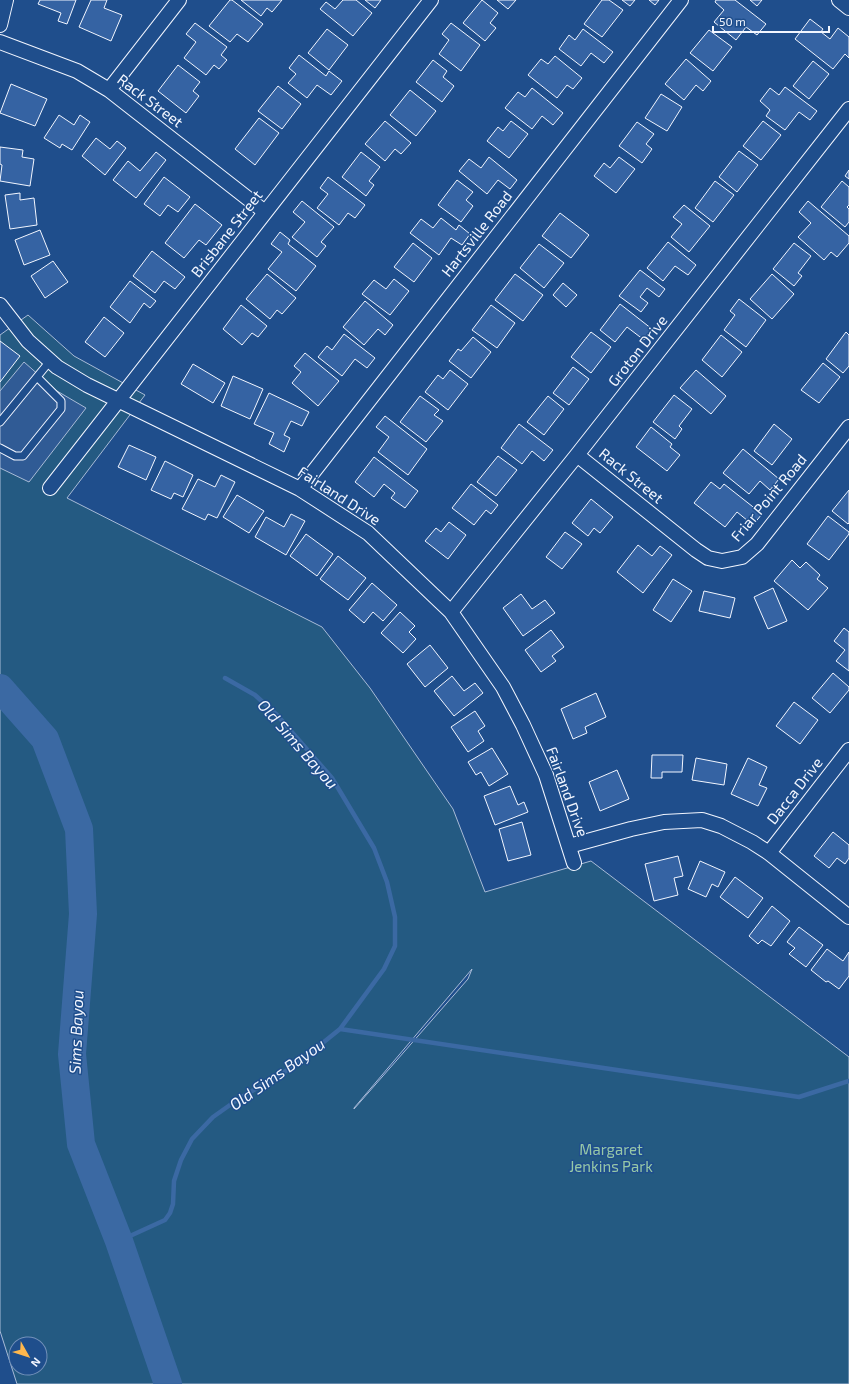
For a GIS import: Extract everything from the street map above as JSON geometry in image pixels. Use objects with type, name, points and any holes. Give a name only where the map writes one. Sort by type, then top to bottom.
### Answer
[{"type":"street","points":[[0,25],[6,0]]},
{"type":"street","points":[[109,90],[179,0]]},
{"type":"street","name":"Brisbane Street","points":[[50,488],[431,0]]},
{"type":"street","name":"Hartsville Road","points":[[300,489],[682,0]]},
{"type":"street","points":[[839,0],[849,8]]},
{"type":"street","name":"Rack Street","points":[[0,42],[77,72],[109,90],[265,212]]},
{"type":"street","name":"Groton Drive","points":[[451,612],[577,455],[849,109]]},
{"type":"street","name":"Fairland Drive","points":[[0,305],[28,341],[57,367],[87,385],[300,489],[368,533],[451,612],[503,687],[523,725],[546,775],[574,863]]},
{"type":"street","name":"Friar Point Road","points":[[663,524],[708,558],[722,561],[742,557],[757,544],[849,427]]},
{"type":"street","name":"Rack Street","points":[[577,455],[663,524]]},
{"type":"street","name":"Dacca Drive","points":[[769,853],[849,750]]},
{"type":"street","points":[[569,846],[631,828],[664,822],[702,820],[721,826],[740,835],[769,853],[849,917]]},
{"type":"lane","points":[[0,422],[50,361]]},
{"type":"lane","points":[[0,448],[15,456],[23,456],[61,409],[61,401],[37,377]]},
{"type":"green space","name":"Margaret Jenkins Park","points":[[28,315],[74,356],[145,395],[67,498],[322,627],[370,688],[453,809],[485,892],[591,861],[849,1057],[849,1384],[17,1384],[14,1376],[48,1376],[48,1336],[8,1336],[8,1356],[0,1331],[0,335]],"holes":[[[472,969],[468,979],[354,1109]]]},
{"type":"shaded area","points":[[24,362],[57,391],[86,408],[29,482],[0,468],[0,391]]},
{"type":"building","points":[[40,0],[76,0],[67,24],[58,21],[61,13],[38,4]]},
{"type":"building","points":[[91,0],[107,0],[104,8],[122,15],[111,41],[79,27]]},
{"type":"building","points":[[230,0],[263,24],[248,42],[237,34],[230,42],[209,26]]},
{"type":"building","points":[[241,0],[282,0],[272,12],[267,8],[261,16]]},
{"type":"building","points":[[343,0],[356,0],[372,13],[353,36],[320,9],[326,2],[335,9]]},
{"type":"building","points":[[365,0],[381,0],[375,8]]},
{"type":"building","points":[[482,0],[498,13],[490,23],[496,28],[485,41],[463,23]]},
{"type":"building","points":[[497,0],[516,0],[508,9]]},
{"type":"building","points":[[602,0],[609,0],[623,10],[602,37],[584,24]]},
{"type":"building","points":[[622,0],[635,0],[630,6]]},
{"type":"building","points":[[649,0],[659,0],[655,5]]},
{"type":"building","points":[[716,0],[735,0],[766,24],[757,35],[746,27],[736,40],[714,22],[724,10],[715,2]]},
{"type":"building","points":[[750,0],[762,0],[757,6]]},
{"type":"building","points":[[810,19],[823,29],[821,32],[830,39],[838,28],[849,37],[849,58],[845,54],[833,69],[795,39]]},
{"type":"building","points":[[195,23],[227,47],[221,55],[227,60],[219,69],[214,65],[206,75],[184,58],[196,42],[186,34]]},
{"type":"building","points":[[451,23],[480,45],[461,71],[439,54],[449,40],[442,34]]},
{"type":"building","points":[[327,29],[348,45],[329,70],[308,53]]},
{"type":"building","points":[[583,29],[613,52],[604,63],[591,53],[581,66],[559,49],[569,35],[575,40]]},
{"type":"building","points":[[709,30],[732,47],[713,71],[690,53]]},
{"type":"building","points":[[299,55],[326,76],[329,71],[342,81],[331,95],[317,85],[307,98],[288,83],[296,74],[289,68]]},
{"type":"building","points":[[555,56],[582,78],[573,89],[567,85],[557,98],[528,75],[541,59],[548,64]]},
{"type":"building","points":[[686,59],[711,81],[703,91],[696,85],[684,100],[665,84]]},
{"type":"building","points":[[433,60],[447,71],[443,77],[454,86],[442,102],[416,82]]},
{"type":"building","points":[[813,61],[829,74],[809,99],[793,86]]},
{"type":"building","points":[[178,65],[200,82],[193,91],[199,96],[186,113],[158,91]]},
{"type":"building","points":[[11,84],[47,99],[35,126],[0,113]]},
{"type":"building","points":[[278,86],[301,104],[282,129],[258,111]]},
{"type":"building","points":[[785,87],[817,111],[810,120],[799,112],[785,130],[766,116],[770,110],[760,101],[770,88],[779,95]]},
{"type":"building","points":[[532,88],[563,113],[553,125],[542,116],[532,129],[505,108],[518,92],[525,97]]},
{"type":"building","points":[[410,90],[436,111],[416,136],[390,115]]},
{"type":"building","points":[[661,94],[682,107],[667,131],[645,118]]},
{"type":"building","points":[[59,115],[74,125],[80,115],[90,122],[72,150],[62,144],[60,148],[44,138]]},
{"type":"building","points":[[259,118],[279,133],[255,165],[235,149]]},
{"type":"building","points":[[385,121],[411,143],[401,154],[395,149],[385,161],[365,144]]},
{"type":"building","points":[[511,121],[528,134],[509,158],[487,141],[498,127],[503,131]]},
{"type":"building","points":[[763,121],[781,135],[761,160],[743,146]]},
{"type":"building","points":[[637,122],[654,134],[646,144],[652,149],[642,163],[619,146]]},
{"type":"building","points":[[96,138],[110,149],[117,141],[126,148],[105,175],[82,156]]},
{"type":"building","points":[[0,147],[23,150],[22,157],[34,159],[30,186],[0,181],[2,165],[0,164]]},
{"type":"building","points":[[739,151],[758,165],[737,192],[719,177]]},
{"type":"building","points":[[156,152],[166,160],[136,198],[113,180],[128,161],[140,171]]},
{"type":"building","points":[[361,152],[380,167],[369,181],[374,185],[366,196],[342,177]]},
{"type":"building","points":[[489,157],[517,180],[510,189],[498,180],[487,194],[459,171],[469,159],[481,168]]},
{"type":"building","points":[[619,157],[635,169],[616,193],[594,176],[604,163],[610,168]]},
{"type":"building","points":[[849,170],[849,179],[845,176]]},
{"type":"building","points":[[164,177],[190,197],[178,212],[168,205],[160,216],[144,204]]},
{"type":"building","points":[[328,177],[365,205],[355,218],[348,213],[339,225],[317,208],[328,194],[320,188]]},
{"type":"building","points":[[457,180],[473,192],[466,200],[473,206],[461,222],[438,205]]},
{"type":"building","points":[[715,181],[734,195],[713,222],[695,208]]},
{"type":"building","points":[[842,181],[849,187],[849,205],[847,207],[849,209],[849,222],[845,227],[821,207]]},
{"type":"building","points":[[20,193],[20,200],[34,198],[37,225],[10,229],[5,195]]},
{"type":"building","points":[[302,201],[334,227],[321,242],[326,246],[317,257],[292,237],[305,222],[293,212]]},
{"type":"building","points":[[808,201],[849,236],[849,243],[837,257],[831,252],[824,260],[798,237],[811,223],[799,212]]},
{"type":"building","points":[[195,204],[222,225],[206,245],[199,240],[184,258],[165,243]]},
{"type":"building","points":[[684,205],[710,226],[689,252],[671,237],[682,224],[673,217]]},
{"type":"building","points":[[560,213],[589,235],[571,258],[542,236]]},
{"type":"building","points":[[441,218],[456,230],[459,225],[470,234],[462,245],[451,238],[439,255],[410,233],[421,219],[433,228]]},
{"type":"building","points":[[40,230],[50,255],[24,265],[15,240]]},
{"type":"building","points":[[280,232],[290,240],[288,244],[316,266],[296,291],[268,269],[282,252],[271,244]]},
{"type":"building","points":[[668,242],[696,265],[688,275],[675,266],[663,281],[647,268]]},
{"type":"building","points":[[413,243],[432,258],[414,282],[394,267]]},
{"type":"building","points":[[794,243],[811,256],[798,273],[802,276],[794,286],[773,269]]},
{"type":"building","points":[[539,244],[564,263],[544,288],[520,268]]},
{"type":"building","points":[[152,251],[185,277],[175,289],[164,281],[155,293],[133,276]]},
{"type":"building","points":[[53,261],[68,282],[45,298],[31,276]]},
{"type":"building","points":[[640,270],[665,289],[659,297],[647,288],[640,297],[648,303],[641,312],[619,296]]},
{"type":"building","points":[[267,274],[296,298],[282,314],[277,310],[270,319],[246,299]]},
{"type":"building","points":[[515,274],[543,295],[523,321],[495,300]]},
{"type":"building","points":[[772,274],[794,294],[772,319],[750,299]]},
{"type":"building","points":[[394,279],[409,291],[390,315],[362,294],[374,280],[386,289]]},
{"type":"building","points":[[130,281],[156,301],[150,308],[144,303],[130,323],[110,307]]},
{"type":"building","points":[[563,283],[577,295],[566,307],[553,295]]},
{"type":"building","points":[[739,299],[766,320],[746,347],[724,330],[735,315],[730,311]]},
{"type":"building","points":[[365,301],[393,325],[385,335],[378,329],[364,345],[343,327]]},
{"type":"building","points":[[620,304],[652,329],[644,340],[627,327],[615,342],[600,330]]},
{"type":"building","points":[[241,305],[267,326],[258,337],[252,333],[242,345],[223,329]]},
{"type":"building","points":[[491,305],[515,323],[497,348],[472,330]]},
{"type":"building","points":[[104,317],[124,333],[105,357],[85,342]]},
{"type":"building","points":[[591,332],[611,347],[591,373],[571,357]]},
{"type":"building","points":[[846,332],[849,335],[849,366],[843,373],[826,359]]},
{"type":"building","points":[[344,334],[375,358],[367,368],[355,359],[342,376],[318,357],[327,346],[332,350]]},
{"type":"building","points":[[721,335],[742,352],[722,377],[702,360]]},
{"type":"building","points":[[473,337],[491,352],[471,378],[449,361],[458,349],[461,351]]},
{"type":"building","points":[[0,341],[20,356],[0,382]]},
{"type":"building","points":[[305,353],[339,381],[318,406],[292,383],[301,372],[294,366]]},
{"type":"building","points":[[823,363],[840,377],[819,403],[801,390]]},
{"type":"building","points":[[193,364],[225,383],[213,403],[181,384]]},
{"type":"building","points":[[573,367],[589,379],[569,405],[553,393]]},
{"type":"building","points":[[450,370],[468,384],[448,410],[425,392],[438,375],[443,379]]},
{"type":"building","points":[[696,370],[726,396],[711,414],[680,388]]},
{"type":"building","points":[[233,376],[263,389],[250,419],[221,406]]},
{"type":"building","points":[[269,393],[309,412],[302,426],[291,421],[284,435],[290,438],[284,452],[269,444],[274,433],[254,424]]},
{"type":"building","points":[[674,395],[692,409],[679,426],[682,429],[675,439],[653,422]]},
{"type":"building","points":[[420,396],[439,410],[434,415],[443,421],[426,442],[400,422]]},
{"type":"building","points":[[548,396],[564,409],[544,435],[527,422]]},
{"type":"building","points":[[385,416],[427,449],[408,475],[378,452],[389,437],[376,427]]},
{"type":"building","points":[[519,424],[553,450],[544,461],[532,451],[522,464],[501,448]]},
{"type":"building","points":[[774,424],[792,439],[772,465],[754,451]]},
{"type":"building","points":[[651,427],[672,444],[670,447],[680,455],[667,471],[636,447]]},
{"type":"building","points":[[129,445],[156,457],[146,480],[118,467]]},
{"type":"building","points":[[743,449],[779,479],[770,490],[760,481],[749,494],[723,473]]},
{"type":"building","points":[[498,456],[517,470],[496,496],[477,482]]},
{"type":"building","points":[[374,457],[418,491],[405,508],[391,498],[395,493],[384,484],[374,497],[355,482]]},
{"type":"building","points":[[165,461],[193,475],[183,497],[174,493],[171,499],[151,490]]},
{"type":"building","points":[[221,475],[235,482],[217,518],[208,514],[205,520],[182,509],[198,479],[215,487]]},
{"type":"building","points":[[711,482],[720,489],[724,484],[762,514],[753,525],[737,512],[725,527],[694,503]]},
{"type":"building","points":[[471,484],[498,505],[491,514],[486,510],[474,525],[452,508]]},
{"type":"building","points":[[849,490],[849,523],[848,524],[832,511]]},
{"type":"building","points":[[237,495],[264,511],[249,533],[223,517]]},
{"type":"building","points":[[591,499],[613,517],[600,533],[594,528],[588,536],[572,523]]},
{"type":"building","points":[[291,514],[305,521],[286,555],[255,537],[266,517],[284,527]]},
{"type":"building","points":[[828,516],[849,532],[829,560],[807,544]]},
{"type":"building","points":[[449,522],[466,535],[448,559],[425,541],[436,528],[441,532]]},
{"type":"building","points":[[565,532],[582,544],[562,569],[546,557]]},
{"type":"building","points":[[306,534],[333,554],[317,576],[290,556]]},
{"type":"building","points":[[638,545],[652,556],[660,546],[672,555],[643,593],[617,572]]},
{"type":"building","points":[[338,556],[366,578],[348,600],[320,579]]},
{"type":"building","points":[[792,560],[800,568],[806,562],[820,575],[817,579],[828,588],[808,610],[774,581]]},
{"type":"building","points":[[673,579],[692,591],[671,622],[653,610]]},
{"type":"building","points":[[372,583],[397,605],[383,621],[373,612],[364,623],[349,610]]},
{"type":"building","points":[[773,588],[787,621],[768,629],[754,597]]},
{"type":"building","points":[[704,591],[735,598],[730,618],[699,611]]},
{"type":"building","points":[[521,594],[532,609],[545,600],[555,613],[523,636],[503,608]]},
{"type":"building","points":[[400,612],[415,626],[409,632],[416,639],[403,653],[381,633]]},
{"type":"building","points":[[844,628],[849,632],[849,671],[836,661],[845,650],[834,641]]},
{"type":"building","points":[[551,630],[564,647],[552,656],[556,661],[541,672],[525,650]]},
{"type":"building","points":[[430,645],[448,668],[425,687],[407,664]]},
{"type":"building","points":[[833,673],[849,687],[849,690],[830,713],[812,698]]},
{"type":"building","points":[[452,676],[464,691],[475,683],[483,693],[454,716],[434,691]]},
{"type":"building","points":[[596,693],[606,717],[585,727],[587,733],[573,739],[561,709]]},
{"type":"building","points":[[794,702],[818,720],[800,744],[776,726]]},
{"type":"building","points":[[475,711],[485,726],[478,731],[484,741],[468,752],[451,727]]},
{"type":"building","points":[[492,748],[508,774],[489,786],[481,772],[476,775],[468,762]]},
{"type":"building","points":[[652,755],[683,755],[682,772],[662,772],[662,778],[651,778]]},
{"type":"building","points":[[696,758],[727,764],[724,785],[692,780]]},
{"type":"building","points":[[748,758],[767,767],[759,785],[767,788],[758,806],[731,794]]},
{"type":"building","points":[[617,770],[629,799],[600,811],[589,782]]},
{"type":"building","points":[[510,786],[518,805],[524,802],[528,812],[495,825],[484,796]]},
{"type":"building","points":[[522,822],[531,855],[508,861],[499,829]]},
{"type":"building","points":[[833,832],[849,845],[849,858],[845,864],[837,858],[829,868],[814,856]]},
{"type":"building","points":[[678,856],[683,876],[674,878],[678,895],[654,901],[645,864]]},
{"type":"building","points":[[700,861],[725,872],[718,887],[712,884],[706,897],[688,889]]},
{"type":"building","points":[[735,877],[763,898],[748,918],[720,897]]},
{"type":"building","points":[[772,906],[790,921],[771,946],[762,940],[758,944],[749,936]]},
{"type":"building","points":[[799,927],[823,945],[806,967],[789,954],[795,948],[787,942]]},
{"type":"building","points":[[827,949],[843,961],[849,952],[849,976],[839,989],[828,981],[826,982],[811,970]]},
{"type":"waterway","name":"Old Sims Bayou","points":[[119,1241],[165,1220],[170,1213],[173,1204],[174,1181],[181,1160],[192,1139],[213,1117],[237,1100],[294,1066],[340,1029],[384,969],[395,946],[395,917],[387,882],[374,848],[332,778],[277,715],[255,695],[225,678]]},
{"type":"waterway","name":"Sims Bayou","points":[[0,688],[45,739],[79,829],[83,914],[72,1054],[81,1144],[119,1241],[168,1384]]},
{"type":"waterway","points":[[340,1029],[799,1097],[849,1081]]}]
